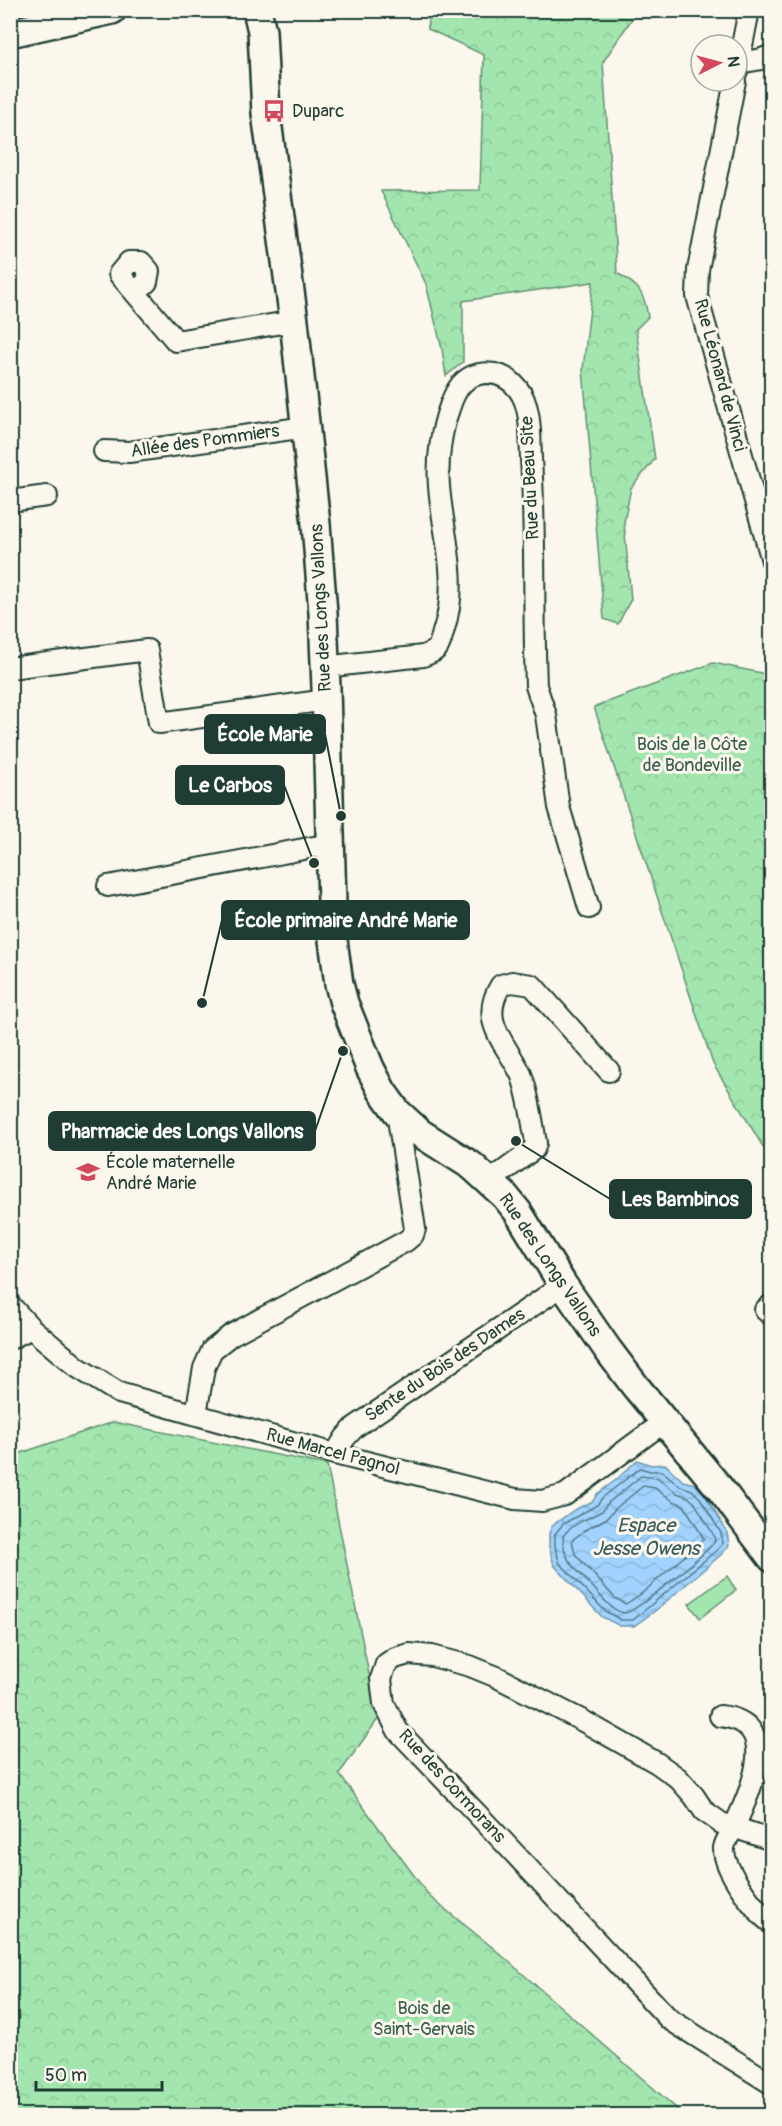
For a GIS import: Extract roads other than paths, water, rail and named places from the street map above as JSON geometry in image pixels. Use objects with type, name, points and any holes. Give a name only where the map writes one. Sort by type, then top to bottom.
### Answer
[{"type":"street","points":[[10,33],[112,10]]},
{"type":"street","name":"Rue des Longs Vallons","points":[[257,10],[262,31],[266,112],[306,427],[323,613],[333,940],[339,984],[370,1068],[382,1091],[397,1112],[420,1133],[472,1166],[490,1181],[518,1212],[563,1285],[608,1350],[721,1490],[771,1558]]},
{"type":"street","name":"Rue Léonard de Vinci","points":[[745,33],[749,10]]},
{"type":"street","points":[[749,66],[771,55]]},
{"type":"street","name":"Rue Léonard de Vinci","points":[[733,93],[698,270],[697,296],[771,561]]},
{"type":"street","points":[[135,292],[176,341],[294,321]]},
{"type":"street","name":"Rue du Beau Site","points":[[324,667],[423,656],[434,651],[438,646],[447,621],[452,595],[452,576],[439,485],[441,448],[447,412],[462,382],[473,375],[490,372],[506,377],[519,390],[526,408],[530,436],[536,686],[546,716],[559,807],[589,908]]},
{"type":"street","name":"Allée des Pommiers","points":[[104,451],[129,452],[306,427]]},
{"type":"street","points":[[10,501],[47,496]]},
{"type":"street","points":[[10,668],[147,650],[159,723],[327,700]]},
{"type":"street","points":[[108,886],[330,844]]},
{"type":"street","points":[[490,1181],[534,1149],[536,1143],[521,1076],[499,1038],[493,1022],[494,1001],[501,985],[512,982],[532,985],[609,1071]]},
{"type":"street","points":[[196,1414],[204,1368],[212,1350],[231,1335],[406,1241],[413,1235],[415,1229],[397,1112]]},
{"type":"street","name":"Sente du Bois des Dames","points":[[335,1454],[355,1427],[563,1285]]},
{"type":"street","points":[[771,1304],[765,1310],[771,1316]]},
{"type":"street","name":"Rue Marcel Pagnol","points":[[10,1305],[31,1328],[77,1367],[119,1393],[335,1454],[515,1499],[542,1501],[565,1496],[664,1422]]},
{"type":"street","points":[[10,1339],[31,1328]]},
{"type":"street","name":"Rue des Cormorans","points":[[771,1840],[733,1828],[704,1811],[678,1778],[657,1763],[585,1722],[497,1677],[470,1666],[432,1656],[409,1654],[395,1658],[387,1664],[381,1679],[384,1704],[398,1731],[669,2019],[771,2084]]},
{"type":"street","points":[[720,1716],[736,1717],[751,1726],[762,1746],[761,1759],[755,1778],[724,1845],[725,1860],[741,1888],[771,1924]]},
{"type":"water","name":"Espace Jesse Owens","points":[[637,1460],[651,1465],[665,1464],[683,1481],[695,1484],[705,1495],[727,1532],[729,1545],[723,1553],[655,1611],[634,1626],[620,1626],[602,1617],[554,1565],[549,1547],[549,1533],[553,1525],[574,1510],[593,1501],[597,1494]]},
{"type":"place","name":"Duparc","points":[[274,111]]},
{"type":"place","name":"École Marie","points":[[341,816]]},
{"type":"place","name":"Le Carbos","points":[[314,863]]},
{"type":"place","name":"École primaire André Marie","points":[[202,1003]]},
{"type":"place","name":"Pharmacie des Longs Vallons","points":[[343,1051]]},
{"type":"place","name":"Les Bambinos","points":[[516,1141]]},
{"type":"place","name":"École maternelle André Marie","points":[[88,1172]]},
{"type":"park label","name":"Bois de la Côte de Bondeville","points":[[692,754]]},
{"type":"park label","name":"Bois de Saint-Gervais","points":[[424,2018]]}]
